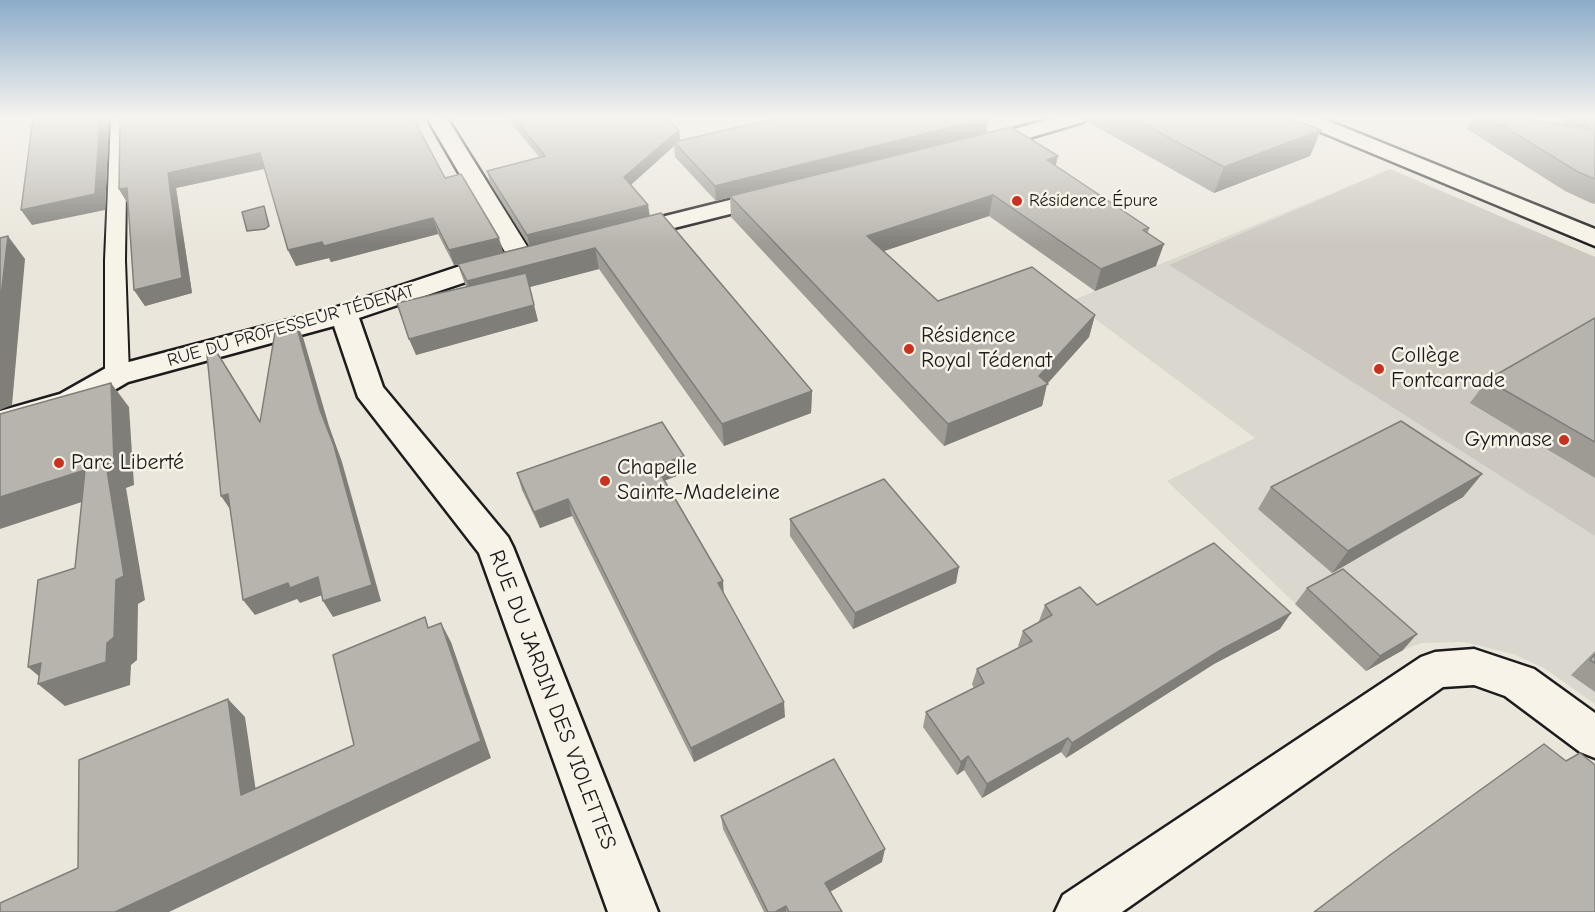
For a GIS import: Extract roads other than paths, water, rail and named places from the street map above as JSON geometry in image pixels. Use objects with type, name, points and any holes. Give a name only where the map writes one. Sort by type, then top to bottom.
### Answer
[{"type":"street","name":"RUE DU PROFESSEUR TÉDENAT","points":[[0,422],[71,402],[117,375],[344,314],[466,273],[533,256],[467,161]]},
{"type":"street","points":[[1407,161],[1595,238]]},
{"type":"street","points":[[601,240],[792,192]]},
{"type":"street","name":"RUE DU JARDIN DES VIOLETTES","points":[[344,314],[369,390],[495,547],[633,912]]},
{"type":"street","points":[[1080,912],[1436,670],[1474,667],[1519,682],[1595,738]]},
{"type":"lane","points":[[117,375],[115,260],[118,161]]},
{"type":"place","name":"Résidence Épure","points":[[1017,201]]},
{"type":"place","name":"Résidence Royal Tédenat","points":[[909,349]]},
{"type":"place","name":"Collège Fontcarrade","points":[[1379,369]]},
{"type":"place","name":"Gymnase","points":[[1564,440]]},
{"type":"place","name":"Parc Liberté","points":[[59,463]]},
{"type":"place","name":"Chapelle Sainte-Madeleine","points":[[605,481]]}]
